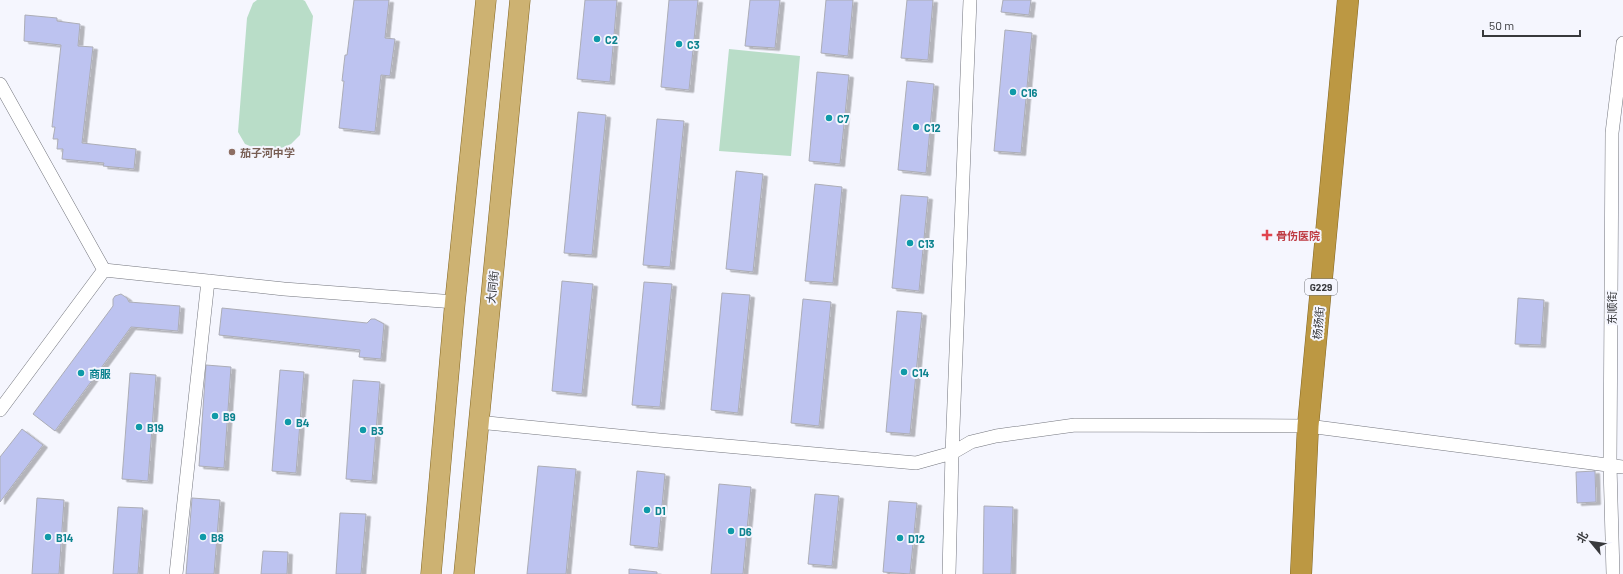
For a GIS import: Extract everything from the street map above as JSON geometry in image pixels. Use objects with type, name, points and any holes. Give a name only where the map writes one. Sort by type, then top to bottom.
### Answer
[{"type":"highway","name":"杨扬街","points":[[1301,574],[1308,426],[1348,0]]},
{"type":"main road","points":[[431,574],[455,302],[486,0]]},
{"type":"main road","name":"大同街","points":[[464,574],[520,0]]},
{"type":"street","points":[[948,574],[970,0]]},
{"type":"street","name":"东顺街","points":[[1613,574],[1617,466],[1612,133],[1623,43]]},
{"type":"street","points":[[0,84],[104,270]]},
{"type":"street","points":[[104,270],[284,290],[455,302]]},
{"type":"street","points":[[0,410],[104,270]]},
{"type":"street","points":[[176,574],[208,281]]},
{"type":"street","points":[[478,422],[916,463],[952,453],[971,442],[996,436],[1075,425],[1308,426],[1617,466]]},
{"type":"green space","points":[[257,0],[303,0],[313,16],[300,135],[291,144],[275,151],[257,149],[245,144],[238,132],[247,18],[253,3]]},
{"type":"green space","points":[[729,49],[800,56],[791,156],[719,151]]},
{"type":"building","points":[[354,0],[389,0],[385,38],[395,39],[390,76],[381,75],[375,132],[339,128],[345,55],[347,55]]},
{"type":"building","name":"C2","points":[[585,0],[617,0],[610,82],[577,79]]},
{"type":"building","name":"C3","points":[[669,0],[698,0],[689,90],[661,87]]},
{"type":"building","points":[[750,0],[780,0],[775,48],[745,46]]},
{"type":"building","points":[[826,0],[853,0],[848,56],[821,53]]},
{"type":"building","points":[[907,0],[933,0],[928,60],[901,58]]},
{"type":"building","points":[[1003,0],[1031,0],[1029,15],[1001,12]]},
{"type":"building","points":[[25,15],[57,18],[57,21],[80,24],[78,46],[93,47],[82,143],[136,149],[134,169],[103,166],[104,163],[62,159],[63,149],[57,149],[58,139],[53,139],[55,127],[52,127],[61,45],[24,41]]},
{"type":"building","name":"C16","points":[[1005,30],[1032,33],[1021,153],[994,151]]},
{"type":"building","name":"C7","points":[[817,72],[849,75],[840,164],[809,161]]},
{"type":"building","name":"C12","points":[[907,81],[934,84],[926,173],[898,170]]},
{"type":"building","points":[[578,112],[606,115],[592,255],[564,253]]},
{"type":"building","points":[[657,119],[684,121],[670,267],[643,265]]},
{"type":"building","points":[[736,171],[763,174],[753,272],[726,269]]},
{"type":"building","points":[[815,184],[842,187],[833,283],[805,281]]},
{"type":"building","name":"C13","points":[[901,195],[928,197],[919,291],[892,288]]},
{"type":"building","points":[[562,281],[593,284],[582,394],[552,391]]},
{"type":"building","points":[[644,282],[672,284],[660,407],[632,405]]},
{"type":"building","points":[[722,293],[750,295],[738,413],[711,410]]},
{"type":"building","name":"商服","points":[[121,294],[127,298],[129,302],[180,306],[178,331],[131,327],[55,431],[33,414],[113,306],[113,299],[115,296]]},
{"type":"building","points":[[1518,298],[1544,300],[1541,345],[1515,344]]},
{"type":"building","points":[[803,299],[831,302],[819,426],[791,423]]},
{"type":"building","points":[[222,308],[367,323],[371,319],[375,319],[384,324],[381,359],[359,357],[360,350],[219,335]]},
{"type":"building","name":"C14","points":[[897,311],[922,313],[910,434],[886,432]]},
{"type":"building","name":"B9","points":[[206,365],[231,367],[224,468],[199,466]]},
{"type":"building","name":"B4","points":[[280,370],[304,372],[296,473],[272,471]]},
{"type":"building","name":"B19","points":[[130,373],[156,375],[148,481],[122,479]]},
{"type":"building","name":"B3","points":[[353,380],[380,382],[372,481],[346,479]]},
{"type":"building","points":[[22,429],[43,445],[0,502],[0,457]]},
{"type":"building","points":[[538,466],[576,469],[566,574],[527,574]]},
{"type":"building","name":"D1","points":[[637,471],[665,474],[658,548],[630,545]]},
{"type":"building","points":[[1595,471],[1596,502],[1577,503],[1576,472]]},
{"type":"building","name":"D6","points":[[719,484],[751,487],[743,574],[711,574]]},
{"type":"building","points":[[815,494],[839,496],[832,566],[808,564]]},
{"type":"building","name":"B14","points":[[37,498],[64,500],[59,574],[32,574]]},
{"type":"building","name":"B8","points":[[192,498],[220,500],[214,574],[186,574]]},
{"type":"building","name":"D12","points":[[889,501],[917,503],[910,574],[883,572]]},
{"type":"building","points":[[984,506],[1013,507],[1011,574],[983,574]]},
{"type":"building","points":[[118,507],[143,508],[138,574],[113,574]]},
{"type":"building","points":[[340,513],[366,514],[361,574],[336,574]]},
{"type":"building","points":[[263,551],[288,552],[287,574],[261,574]]},
{"type":"building","points":[[629,569],[657,572],[657,574],[629,574]]},
{"type":"place","name":"C2","points":[[597,39]]},
{"type":"place","name":"C3","points":[[679,44]]},
{"type":"place","name":"C16","points":[[1013,92]]},
{"type":"place","name":"C7","points":[[829,118]]},
{"type":"place","name":"C12","points":[[916,127]]},
{"type":"place","name":"茄子河中学","points":[[232,152]]},
{"type":"place","name":"骨伤医院","points":[[1267,235]]},
{"type":"place","name":"C13","points":[[910,243]]},
{"type":"place","name":"C14","points":[[904,372]]},
{"type":"place","name":"商服","points":[[81,373]]},
{"type":"place","name":"B9","points":[[215,416]]},
{"type":"place","name":"B4","points":[[288,422]]},
{"type":"place","name":"B19","points":[[139,427]]},
{"type":"place","name":"B3","points":[[363,430]]},
{"type":"place","name":"D1","points":[[647,510]]},
{"type":"place","name":"D6","points":[[731,531]]},
{"type":"place","name":"B14","points":[[48,537]]},
{"type":"place","name":"B8","points":[[203,537]]},
{"type":"place","name":"D12","points":[[900,538]]}]
